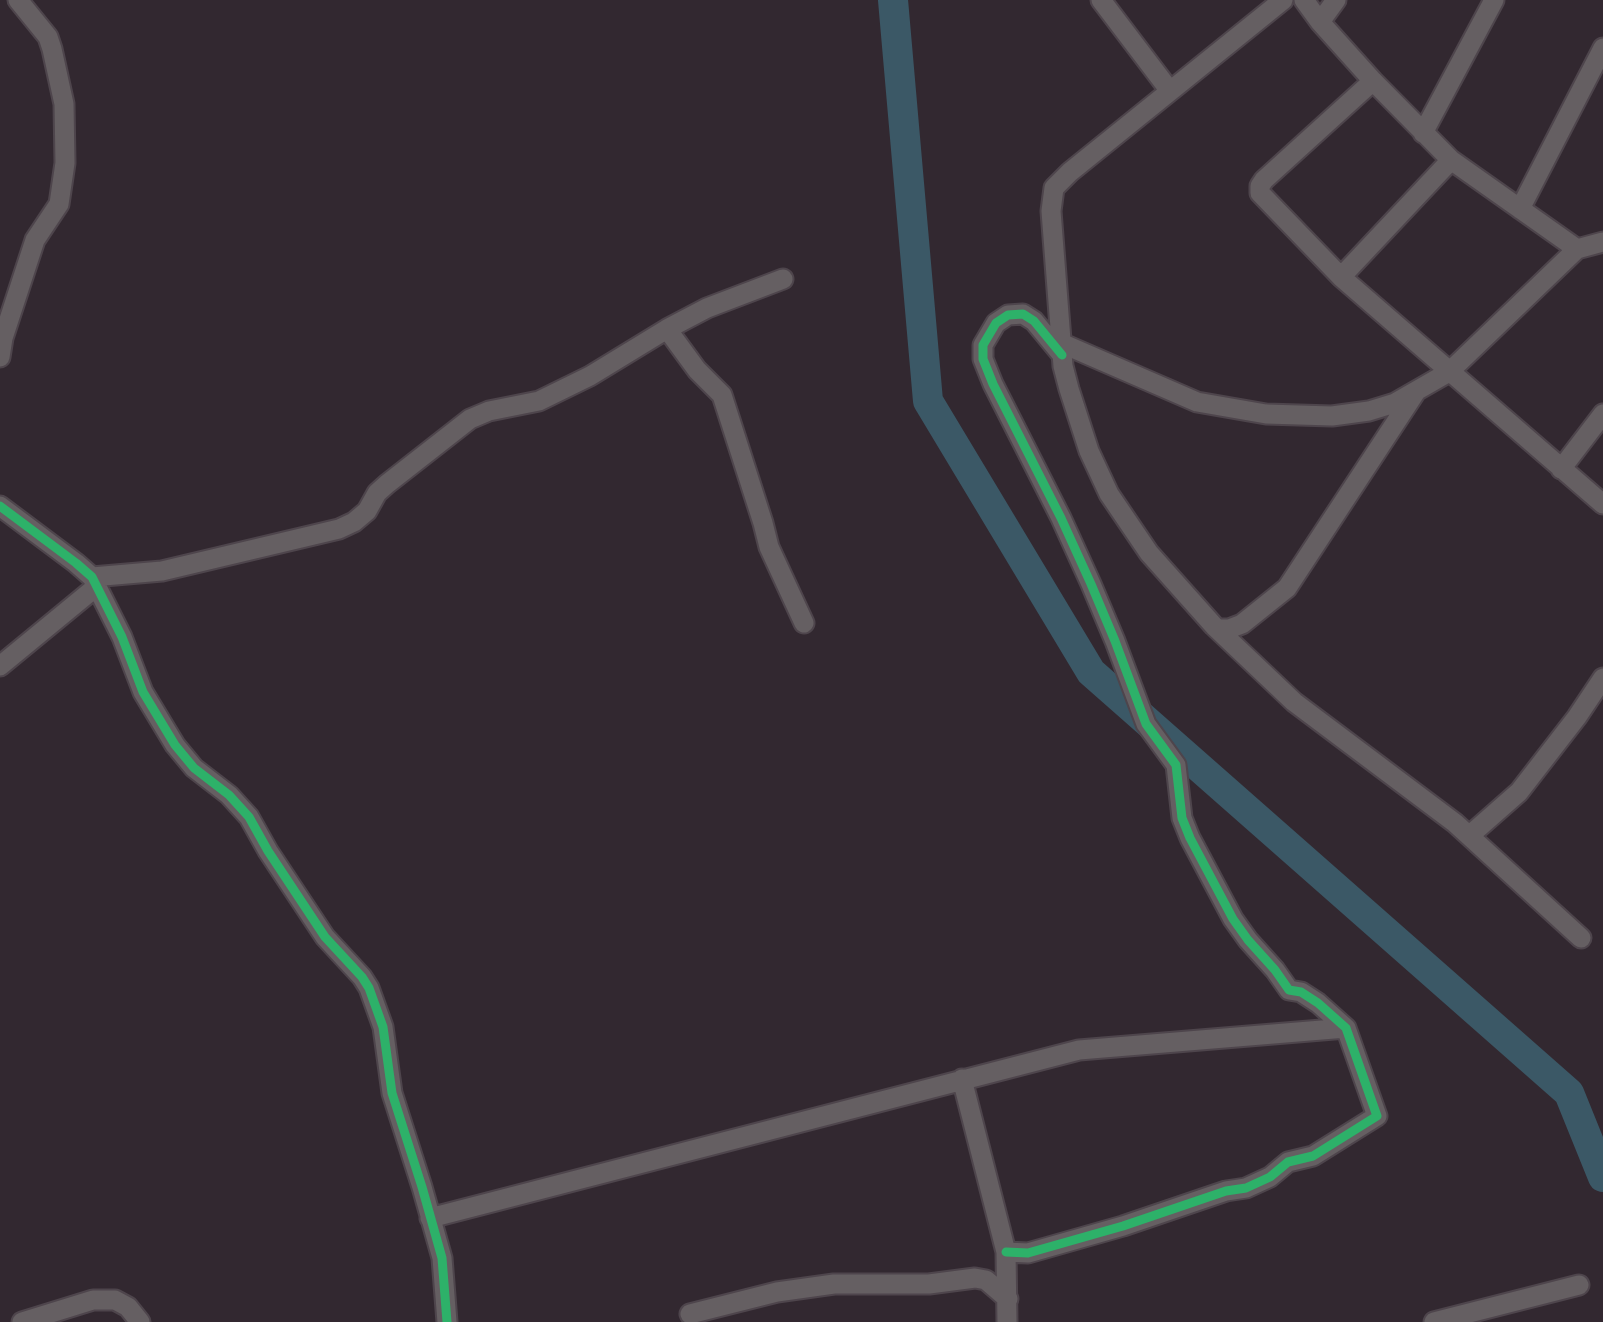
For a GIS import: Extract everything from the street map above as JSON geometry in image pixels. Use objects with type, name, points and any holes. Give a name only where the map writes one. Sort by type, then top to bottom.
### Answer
[{"type":"street","points":[[1,344],[35,240],[59,204],[65,163],[64,104],[52,49],[48,37],[18,0]]},
{"type":"street","points":[[1101,0],[1170,91]]},
{"type":"street","points":[[1283,0],[1070,172],[1054,188],[1051,211],[1062,349],[1069,389],[1089,451],[1109,494],[1149,554],[1214,626],[1294,702],[1455,823],[1581,938]]},
{"type":"street","points":[[1304,0],[1373,81],[1451,160],[1577,249]]},
{"type":"street","points":[[1321,22],[1336,0]]},
{"type":"street","points":[[1423,133],[1494,0]]},
{"type":"street","points":[[1520,209],[1603,48]]},
{"type":"street","points":[[1373,81],[1264,180],[1260,193],[1341,277],[1603,504]]},
{"type":"street","points":[[1341,277],[1451,160]]},
{"type":"street","points":[[1006,1252],[1028,1253],[1123,1226],[1227,1191],[1245,1188],[1270,1177],[1288,1162],[1313,1156],[1377,1116],[1346,1028],[1318,1003],[1301,992],[1289,990],[1233,919],[1190,838],[1182,818],[1176,765],[1146,724],[1115,641],[1066,529],[983,359],[983,345],[996,323],[1008,315],[1023,314],[1034,321],[1062,349],[1197,402],[1266,414],[1332,416],[1369,411],[1395,403],[1449,372],[1577,249],[1603,242]]},
{"type":"street","points":[[0,666],[94,582],[162,571],[339,529],[354,522],[367,511],[377,493],[387,484],[470,419],[489,411],[539,401],[590,376],[667,328],[707,308],[783,279]]},
{"type":"street","points":[[667,328],[697,370],[722,395],[769,547],[804,623]]},
{"type":"street","points":[[1220,629],[1242,624],[1287,587],[1417,390]]},
{"type":"street","points":[[1561,469],[1603,414]]},
{"type":"street","points":[[0,506],[94,582],[122,637],[143,692],[175,745],[194,768],[229,795],[249,817],[282,874],[325,937],[369,988],[383,1027],[392,1093],[442,1258],[447,1322]]},
{"type":"street","points":[[1469,836],[1519,792],[1577,717],[1603,678]]},
{"type":"street","points":[[430,1218],[1079,1050],[1346,1028]]},
{"type":"street","points":[[962,1079],[1006,1252],[1007,1322]]},
{"type":"street","points":[[690,1314],[776,1292],[834,1284],[929,1284],[975,1278],[986,1280],[1008,1298]]},
{"type":"street","points":[[1434,1322],[1579,1285]]},
{"type":"street","points":[[22,1322],[93,1300],[115,1300],[128,1307],[140,1322]]},
{"type":"waterway","points":[[893,0],[928,401],[1091,672],[1569,1093],[1603,1177]]},
{"type":"cycle path","points":[[1006,1252],[1028,1253],[1123,1226],[1226,1191],[1246,1188],[1270,1177],[1288,1162],[1313,1156],[1377,1116],[1346,1028],[1318,1003],[1301,992],[1289,990],[1233,919],[1190,838],[1182,818],[1176,765],[1146,724],[1091,584],[1061,518],[993,384],[983,359],[983,345],[996,323],[1008,315],[1023,314],[1034,321],[1062,355]]},
{"type":"cycle path","points":[[0,506],[92,577],[122,637],[143,692],[175,745],[194,768],[229,795],[249,817],[268,851],[325,937],[369,988],[383,1027],[392,1093],[442,1258],[447,1322]]}]
